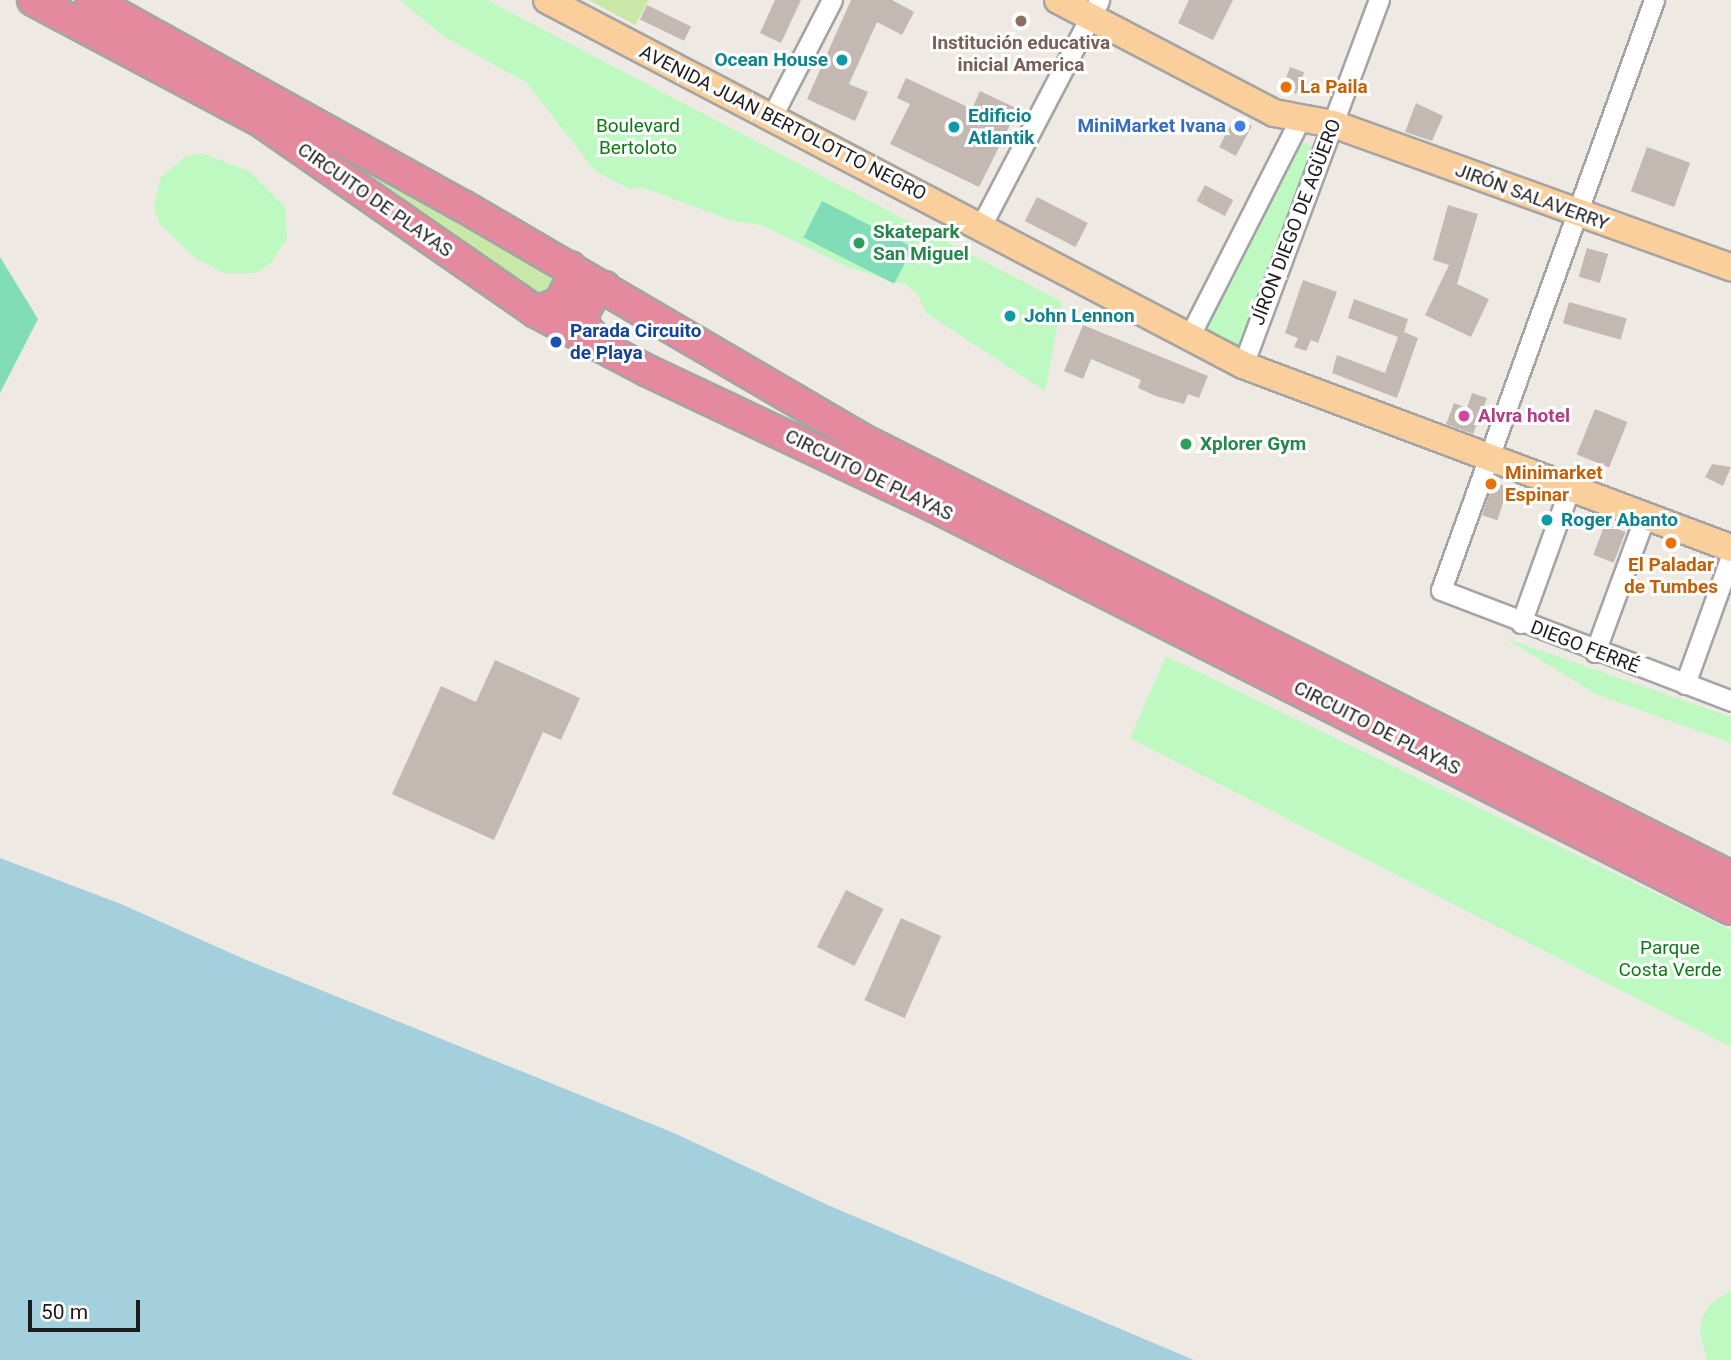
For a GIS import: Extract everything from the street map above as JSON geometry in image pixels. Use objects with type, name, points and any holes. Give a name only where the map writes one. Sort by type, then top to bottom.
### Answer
[{"type":"highway","name":"CIRCUITO DE PLAYAS","points":[[33,0],[259,120],[536,312],[936,507],[1731,909]]},
{"type":"highway","name":"CIRCUITO DE PLAYAS","points":[[91,0],[570,267],[861,439],[1731,877]]},
{"type":"highway","points":[[536,312],[560,303],[571,280],[570,267]]},
{"type":"highway","points":[[599,345],[584,326],[583,314],[594,293],[604,287]]},
{"type":"main road","name":"JIRÓN SALAVERRY","points":[[1058,0],[1095,8],[1274,113],[1299,121],[1333,124],[1731,267]]},
{"type":"main road","name":"AVENIDA JUAN BERTOLOTTO NEGRO","points":[[556,2],[771,118],[1243,365],[1731,548]]},
{"type":"street","points":[[771,118],[832,0]]},
{"type":"street","name":"JÍRON DIEGO DE AGÜERO","points":[[1243,365],[1379,0]]},
{"type":"street","points":[[1486,456],[1654,0]]},
{"type":"street","points":[[981,226],[1095,8]]},
{"type":"street","name":"JÍRON DIEGO DE AGÜERO","points":[[1189,337],[1299,121]]},
{"type":"street","name":"DIEGO FERRÉ","points":[[1486,456],[1441,590],[1595,652],[1731,701]]},
{"type":"street","points":[[1521,623],[1570,488]]},
{"type":"street","points":[[1595,652],[1645,516]]},
{"type":"street","points":[[1685,684],[1731,556]]},
{"type":"green space","name":"Boulevard Bertoloto","points":[[400,0],[487,0],[1062,302],[1045,391],[926,313],[918,295],[907,285],[848,267],[761,225],[733,221],[644,188],[630,189],[595,171],[527,83],[443,36]]},
{"type":"green space","points":[[589,0],[649,0],[635,25]]},
{"type":"green space","points":[[265,109],[557,269],[559,289],[539,297]]},
{"type":"green space","points":[[1298,140],[1319,149],[1242,348],[1204,330]]},
{"type":"green space","points":[[201,153],[249,171],[285,207],[287,239],[269,265],[255,273],[224,273],[195,258],[159,223],[154,208],[160,178],[185,157]]},
{"type":"green space","name":"Skatepark San Miguel","points":[[822,201],[913,247],[894,284],[803,238]]},
{"type":"green space","points":[[0,257],[38,319],[0,393]]},
{"type":"green space","points":[[1505,638],[1731,717],[1731,743],[1596,694]]},
{"type":"green space","name":"Parque Costa Verde","points":[[1166,656],[1731,930],[1731,1047],[1130,738]]},
{"type":"green space","points":[[1731,1290],[1731,1360],[1707,1360],[1700,1332],[1702,1318],[1711,1303]]},
{"type":"water","points":[[0,858],[121,904],[244,959],[674,1133],[830,1206],[1194,1360],[0,1360]]},
{"type":"building","points":[[775,0],[801,0],[781,43],[760,33]]},
{"type":"building","name":"Ocean House","points":[[851,0],[892,0],[914,12],[902,35],[877,22],[849,84],[868,92],[855,121],[807,99]]},
{"type":"building","points":[[1189,0],[1233,0],[1213,40],[1178,23]]},
{"type":"building","points":[[647,5],[691,26],[684,41],[640,19]]},
{"type":"building","points":[[1290,67],[1304,72],[1296,94],[1282,89]]},
{"type":"building","name":"Edificio Atlantik","points":[[906,78],[972,109],[980,91],[1018,109],[979,187],[890,144],[910,104],[897,98]]},
{"type":"building","points":[[1416,103],[1443,116],[1432,141],[1405,132]]},
{"type":"building","points":[[1235,117],[1252,126],[1236,156],[1219,147]]},
{"type":"building","points":[[1647,147],[1690,163],[1674,207],[1631,191]]},
{"type":"building","points":[[1205,185],[1233,200],[1225,216],[1197,201]]},
{"type":"building","points":[[1037,197],[1088,223],[1076,247],[1025,221]]},
{"type":"building","points":[[1448,205],[1478,214],[1457,284],[1489,299],[1471,337],[1425,315],[1449,265],[1433,260]]},
{"type":"building","points":[[1587,248],[1608,254],[1600,283],[1579,277]]},
{"type":"building","points":[[1303,280],[1337,292],[1318,343],[1311,340],[1306,351],[1294,347],[1298,338],[1285,333]]},
{"type":"building","points":[[1354,299],[1408,319],[1404,332],[1418,338],[1397,398],[1332,373],[1337,355],[1385,373],[1398,337],[1348,318]]},
{"type":"building","points":[[1569,302],[1627,319],[1621,340],[1563,323]]},
{"type":"building","points":[[1083,325],[1208,376],[1199,398],[1188,394],[1184,404],[1156,396],[1138,388],[1141,380],[1091,359],[1083,379],[1064,371]]},
{"type":"building","name":"Alvra hotel","points":[[1472,393],[1487,398],[1473,434],[1446,424],[1454,403],[1467,408]]},
{"type":"building","points":[[1595,409],[1627,422],[1609,468],[1577,454]]},
{"type":"building","points":[[1712,464],[1731,467],[1723,486],[1705,477]]},
{"type":"building","points":[[1493,482],[1508,487],[1497,520],[1482,515]]},
{"type":"building","points":[[1605,524],[1626,532],[1614,563],[1593,555]]},
{"type":"building","points":[[495,660],[580,698],[561,740],[543,732],[494,840],[392,794],[441,686],[476,702]]},
{"type":"building","points":[[846,890],[883,909],[854,966],[817,947]]},
{"type":"building","points":[[901,918],[941,936],[905,1018],[864,1000]]},
{"type":"place","name":"Institución educativa inicial America","points":[[1021,21]]},
{"type":"place","name":"Ocean House","points":[[842,60]]},
{"type":"place","name":"La Paila","points":[[1286,87]]},
{"type":"place","name":"MiniMarket Ivana","points":[[1240,126]]},
{"type":"place","name":"Edificio Atlantik","points":[[954,127]]},
{"type":"place","name":"Skatepark San Miguel","points":[[859,243]]},
{"type":"place","name":"John Lennon","points":[[1010,316]]},
{"type":"place","name":"Parada Circuito de Playa","points":[[556,342]]},
{"type":"place","name":"Alvra hotel","points":[[1464,416]]},
{"type":"place","name":"Xplorer Gym","points":[[1186,444]]},
{"type":"place","name":"Minimarket Espinar","points":[[1491,484]]},
{"type":"place","name":"Roger Abanto","points":[[1547,520]]},
{"type":"place","name":"El Paladar de Tumbes","points":[[1671,543]]}]
